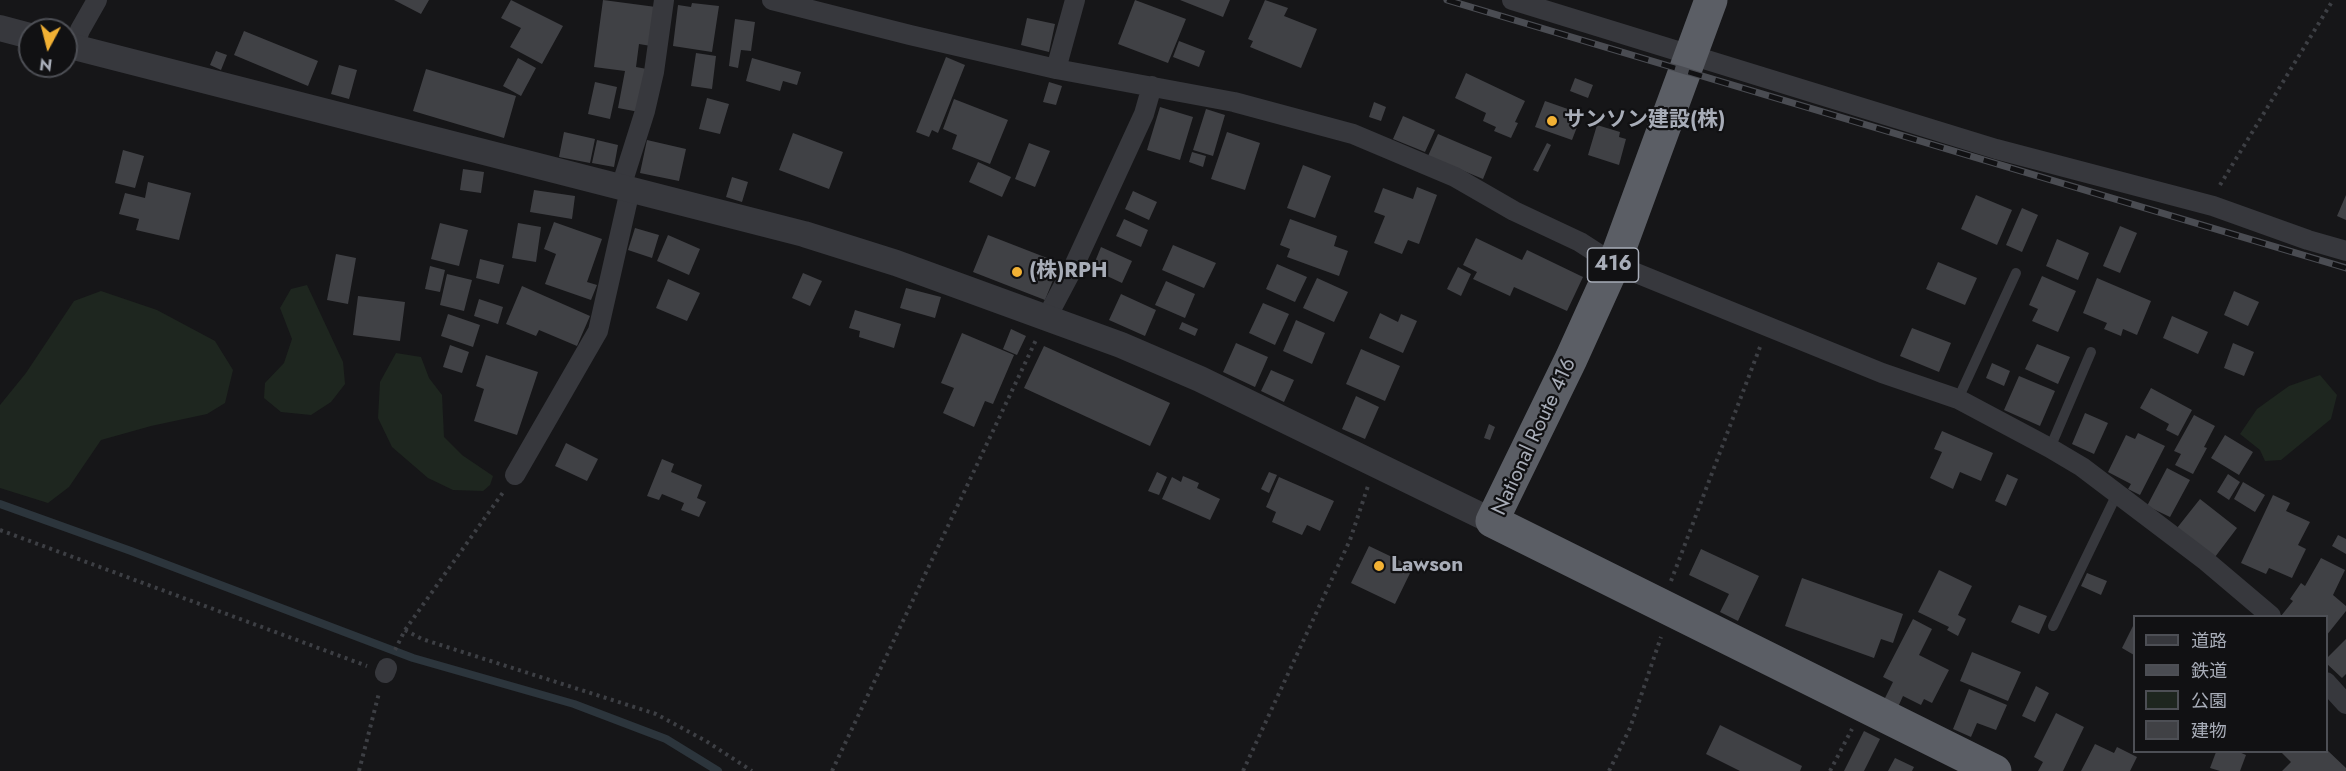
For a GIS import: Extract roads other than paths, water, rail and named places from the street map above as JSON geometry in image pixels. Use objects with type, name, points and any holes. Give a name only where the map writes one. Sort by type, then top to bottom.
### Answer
[{"type":"highway","name":"National Route 416","points":[[1711,0],[1614,264],[1571,359],[1492,520],[1666,609],[1995,771]]},
{"type":"street","points":[[78,33],[97,0]]},
{"type":"street","points":[[515,475],[598,331],[608,293],[625,188],[654,72],[664,0]]},
{"type":"street","points":[[772,0],[1056,69],[1234,102],[1353,134],[1455,177],[1514,211],[1580,242],[1614,264],[1882,373],[1958,399],[2082,467],[2206,561],[2270,615]]},
{"type":"street","points":[[1056,69],[1075,0]]},
{"type":"street","points":[[1512,0],[1996,149],[2213,206],[2346,251]]},
{"type":"street","points":[[0,28],[18,33]]},
{"type":"street","points":[[78,48],[804,234],[896,263],[1121,345],[1200,379],[1306,429],[1375,466],[1492,520]]},
{"type":"street","points":[[1047,317],[1073,268],[1144,114],[1152,86]]},
{"type":"street","points":[[2328,684],[2346,704]]},
{"type":"lane","points":[[1958,399],[2016,273]]},
{"type":"lane","points":[[2050,448],[2091,352]]},
{"type":"lane","points":[[2053,626],[2117,494]]},
{"type":"waterway","points":[[0,504],[413,658],[574,704],[666,739],[718,771]]},
{"type":"railway","points":[[1447,0],[2346,268]]},
{"type":"place","name":"サンソン建設(株)","points":[[1552,121]]},
{"type":"place","name":"(株)RPH","points":[[1017,272]]},
{"type":"place","name":"Lawson","points":[[1379,566]]}]
